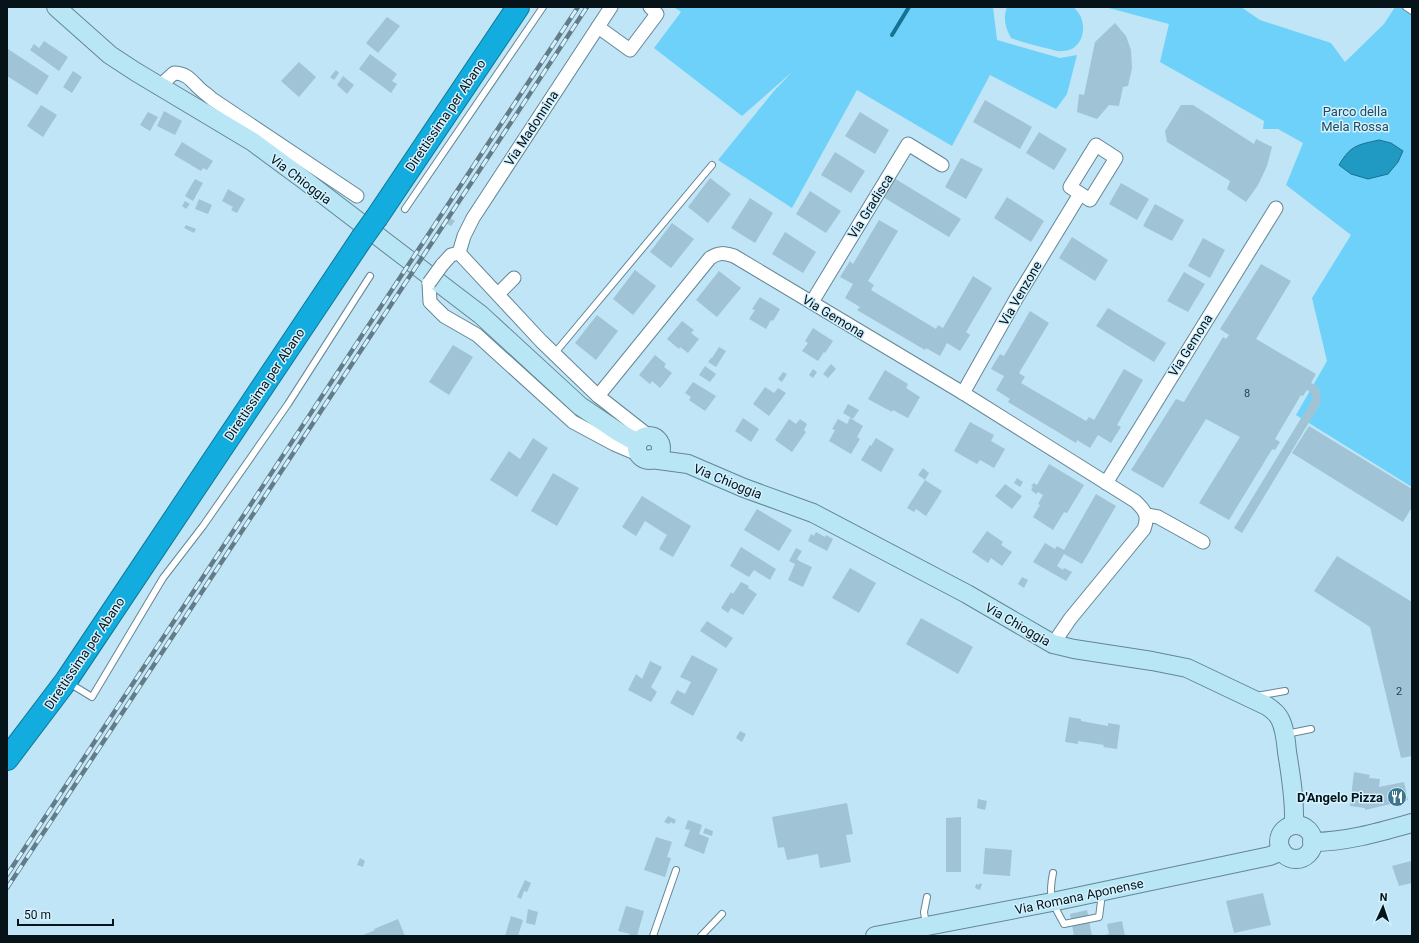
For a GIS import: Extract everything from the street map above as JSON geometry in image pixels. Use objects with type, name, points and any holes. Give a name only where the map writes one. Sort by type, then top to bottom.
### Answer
[{"type":"highway","name":"Direttissima per Abano","points":[[7,759],[66,681],[518,7]]},
{"type":"street","name":"Via Chioggia","points":[[56,7],[110,55],[252,142],[302,179],[481,315],[580,406],[620,433],[648,447],[744,488],[813,513],[967,594],[1053,644],[1074,649],[1152,660],[1187,668],[1276,712],[1280,719],[1284,734],[1291,773],[1294,825]]},
{"type":"street","name":"Via Madonnina","points":[[459,253],[464,236],[473,218],[611,7]]},
{"type":"street","points":[[598,27],[630,50],[657,14],[650,7]]},
{"type":"street","name":"Via Chioggia","points":[[164,88],[164,82],[174,73],[182,73],[212,98],[357,196]]},
{"type":"street","name":"Via Gradisca","points":[[812,302],[908,144],[942,165]]},
{"type":"street","points":[[1096,145],[1116,158],[1090,200],[1080,194],[1070,187],[1096,145]]},
{"type":"street","name":"Via Venzone","points":[[963,393],[1016,299],[1080,194]]},
{"type":"street","name":"Via Gemona","points":[[1106,483],[1276,208]]},
{"type":"street","name":"Via Chioggia","points":[[459,253],[451,255],[429,283],[430,302],[444,316],[477,335],[573,422],[614,444],[648,447]]},
{"type":"street","points":[[459,253],[541,341],[648,447]]},
{"type":"street","name":"Via Gemona","points":[[598,396],[707,261],[716,254],[725,253],[734,256],[963,393],[1135,501],[1143,508],[1147,515],[1158,517],[1202,542]]},
{"type":"street","points":[[498,294],[514,278]]},
{"type":"street","points":[[1053,644],[1070,619],[1144,529],[1147,515]]},
{"type":"street","points":[[1312,842],[1335,841],[1412,823]]},
{"type":"street","points":[[1294,825],[1300,826],[1309,832],[1312,836],[1312,842],[1310,851],[1306,855],[1294,859],[1288,857],[1279,846],[1280,835],[1284,830],[1294,825]]},
{"type":"street","name":"Via Romana Aponense","points":[[875,936],[918,930],[1270,856],[1282,851]]},
{"type":"lane","points":[[405,209],[543,7]]},
{"type":"lane","points":[[1406,7],[1412,11]]},
{"type":"lane","points":[[554,354],[712,165]]},
{"type":"lane","points":[[66,681],[92,697],[163,578],[203,526],[283,410],[370,276]]},
{"type":"lane","points":[[1249,698],[1285,690]]},
{"type":"lane","points":[[1284,734],[1311,729]]},
{"type":"lane","points":[[653,936],[676,870]]},
{"type":"lane","points":[[1053,873],[1051,888],[1052,902],[1064,924],[1099,917],[1102,891]]},
{"type":"lane","points":[[918,930],[927,897]]},
{"type":"lane","points":[[701,936],[722,914]]},
{"type":"green space","points":[[674,7],[993,7],[997,40],[1060,58],[1077,55],[1067,94],[1056,109],[990,75],[952,146],[857,90],[792,208],[718,160],[774,91],[792,72],[742,116],[654,48],[681,12]]},
{"type":"green space","points":[[1007,7],[1073,7],[1082,19],[1083,27],[1080,41],[1070,50],[1059,51],[1011,38],[1005,23]]},
{"type":"green space","name":"Parco della Mela Rossa","points":[[1105,7],[1241,7],[1260,20],[1331,43],[1345,62],[1384,24],[1395,7],[1406,7],[1412,11],[1412,487],[1296,415],[1327,361],[1312,298],[1351,235],[1286,185],[1303,143],[1278,129],[1263,129],[1264,121],[1160,62],[1169,24]]},
{"type":"shaded area","points":[[1379,140],[1391,143],[1403,151],[1398,162],[1388,174],[1368,179],[1351,174],[1339,165],[1347,153],[1355,147]]},
{"type":"building","points":[[387,17],[400,26],[378,53],[366,43]]},
{"type":"building","points":[[1115,23],[1126,36],[1131,50],[1132,68],[1128,86],[1123,87],[1119,106],[1109,105],[1097,119],[1077,112],[1079,94],[1084,95],[1095,42]]},
{"type":"building","points":[[44,41],[68,57],[59,71],[30,50],[34,44],[39,48]]},
{"type":"building","points":[[8,49],[49,76],[37,95],[7,76]]},
{"type":"building","points":[[370,54],[397,74],[392,81],[397,84],[391,93],[359,69]]},
{"type":"building","points":[[299,62],[316,77],[299,97],[281,81]]},
{"type":"building","points":[[336,70],[339,73],[334,80],[330,77]]},
{"type":"building","points":[[73,71],[82,77],[72,93],[63,87]]},
{"type":"building","points":[[343,76],[354,85],[347,94],[337,85]]},
{"type":"building","points":[[985,100],[1032,127],[1020,149],[973,122]]},
{"type":"building","points":[[41,105],[57,115],[43,137],[27,126]]},
{"type":"building","points":[[1181,105],[1193,105],[1254,144],[1256,139],[1272,147],[1267,166],[1258,185],[1246,202],[1227,189],[1230,181],[1167,142],[1165,131]]},
{"type":"building","points":[[164,111],[182,121],[175,135],[157,126]]},
{"type":"building","points":[[148,112],[158,117],[150,131],[140,125]]},
{"type":"building","points":[[860,112],[889,130],[875,154],[845,136]]},
{"type":"building","points":[[1039,132],[1067,149],[1054,170],[1026,153]]},
{"type":"building","points":[[182,142],[213,161],[207,170],[203,168],[201,171],[174,155]]},
{"type":"building","points":[[835,152],[865,171],[851,193],[821,175]]},
{"type":"building","points":[[961,158],[983,169],[966,199],[945,187]]},
{"type":"building","points":[[710,178],[731,194],[708,223],[688,207]]},
{"type":"building","points":[[894,178],[961,219],[949,237],[883,197]]},
{"type":"building","points":[[195,179],[203,183],[193,201],[185,196]]},
{"type":"building","points":[[1121,183],[1149,199],[1137,220],[1109,204]]},
{"type":"building","points":[[228,189],[245,199],[237,213],[231,210],[233,207],[222,201]]},
{"type":"building","points":[[810,191],[841,211],[826,233],[796,214]]},
{"type":"building","points":[[1007,197],[1044,221],[1031,242],[994,218]]},
{"type":"building","points":[[750,198],[773,213],[755,243],[731,228]]},
{"type":"building","points":[[199,199],[212,205],[208,214],[195,209]]},
{"type":"building","points":[[185,201],[190,204],[186,209],[182,206]]},
{"type":"building","points":[[1155,204],[1184,220],[1172,241],[1143,226]]},
{"type":"building","points":[[450,218],[455,221],[451,226],[446,223]]},
{"type":"building","points":[[879,220],[898,231],[868,281],[874,285],[871,290],[936,329],[938,325],[943,328],[973,276],[992,288],[966,332],[970,335],[960,351],[947,343],[940,356],[926,348],[925,350],[857,310],[860,307],[845,298],[853,284],[840,277],[850,261],[853,264]]},
{"type":"building","points":[[672,223],[694,239],[671,268],[650,252]]},
{"type":"building","points":[[186,225],[196,229],[194,233],[184,228]]},
{"type":"building","points":[[785,232],[816,252],[803,273],[772,254]]},
{"type":"building","points":[[1072,237],[1108,260],[1095,281],[1059,258]]},
{"type":"building","points":[[1203,238],[1225,250],[1210,278],[1188,266]]},
{"type":"building","points":[[1261,264],[1291,281],[1256,339],[1316,374],[1311,383],[1317,386],[1320,391],[1321,401],[1242,533],[1234,528],[1311,402],[1311,393],[1307,390],[1303,396],[1301,395],[1275,439],[1280,442],[1275,450],[1273,449],[1271,451],[1229,520],[1199,503],[1240,437],[1206,419],[1163,488],[1131,470],[1176,399],[1184,402],[1223,337],[1226,339],[1229,335],[1220,329]]},
{"type":"building","points":[[635,270],[656,286],[633,315],[613,299]]},
{"type":"building","points":[[719,271],[741,288],[717,317],[696,300]]},
{"type":"building","points":[[1184,272],[1205,284],[1188,312],[1167,301]]},
{"type":"building","points":[[760,297],[780,309],[766,329],[749,319],[755,310],[752,309]]},
{"type":"building","points":[[1108,308],[1166,343],[1154,362],[1096,326]]},
{"type":"building","points":[[1030,311],[1049,323],[1019,373],[1025,377],[1021,383],[1086,421],[1089,417],[1094,420],[1124,369],[1143,380],[1117,425],[1121,427],[1111,443],[1098,435],[1090,448],[1077,440],[1076,443],[1008,402],[1010,399],[996,390],[1004,376],[991,369],[1000,354],[1004,356]]},
{"type":"building","points":[[597,315],[618,331],[596,360],[575,343]]},
{"type":"building","points":[[682,321],[694,330],[691,333],[699,339],[688,353],[680,347],[679,349],[667,339]]},
{"type":"building","points":[[813,328],[833,341],[818,361],[802,351],[808,343],[805,341]]},
{"type":"building","points":[[453,345],[473,357],[449,395],[429,382]]},
{"type":"building","points":[[719,347],[726,351],[716,367],[708,362]]},
{"type":"building","points":[[655,355],[666,364],[664,367],[672,373],[660,388],[652,381],[650,384],[639,375]]},
{"type":"building","points":[[831,364],[836,369],[828,378],[823,374]]},
{"type":"building","points":[[705,366],[716,374],[710,382],[699,375]]},
{"type":"building","points":[[813,369],[817,372],[813,378],[809,375]]},
{"type":"building","points":[[885,370],[908,384],[906,388],[920,397],[908,418],[893,410],[892,412],[868,399]]},
{"type":"building","points":[[783,372],[787,374],[782,382],[778,379]]},
{"type":"building","points":[[693,382],[716,396],[705,411],[689,400],[691,397],[685,393]]},
{"type":"building","points":[[765,387],[774,393],[778,388],[786,393],[769,416],[753,404]]},
{"type":"building","points":[[848,404],[859,410],[853,419],[843,413]]},
{"type":"building","points":[[743,418],[759,429],[751,442],[735,431]]},
{"type":"building","points":[[850,418],[863,426],[857,437],[860,439],[851,454],[829,441],[835,430],[832,429],[838,419],[847,424]]},
{"type":"building","points":[[789,419],[796,424],[800,419],[807,424],[804,430],[806,432],[792,452],[775,440]]},
{"type":"building","points":[[970,422],[994,435],[991,441],[1005,449],[994,468],[980,460],[977,464],[954,451]]},
{"type":"building","points":[[1309,426],[1412,489],[1412,507],[1403,522],[1292,453]]},
{"type":"building","points":[[533,438],[548,448],[517,497],[490,480],[509,451],[520,459]]},
{"type":"building","points":[[876,438],[894,449],[881,472],[861,460]]},
{"type":"building","points":[[1049,464],[1084,485],[1067,513],[1064,512],[1053,530],[1033,517],[1040,505],[1038,504],[1043,495],[1038,492],[1036,494],[1031,490],[1033,487],[1031,486],[1034,483],[1037,485]]},
{"type":"building","points":[[923,468],[929,473],[925,480],[918,475]]},
{"type":"building","points":[[553,473],[579,488],[557,526],[531,511]]},
{"type":"building","points":[[1017,478],[1023,482],[1020,487],[1014,483]]},
{"type":"building","points":[[925,480],[942,491],[926,516],[916,509],[914,512],[907,508]]},
{"type":"building","points":[[1005,484],[1022,496],[1012,509],[995,496]]},
{"type":"building","points":[[1096,494],[1116,506],[1082,564],[1064,554],[1057,566],[1063,570],[1064,568],[1072,572],[1066,581],[1033,562],[1045,543],[1055,549],[1057,546],[1064,550]]},
{"type":"building","points":[[642,496],[691,526],[673,557],[659,549],[667,535],[645,521],[636,536],[622,527]]},
{"type":"building","points":[[757,509],[792,530],[779,551],[744,530]]},
{"type":"building","points":[[987,531],[1003,542],[1001,545],[1012,552],[1002,566],[991,558],[988,563],[972,552]]},
{"type":"building","points":[[816,532],[833,539],[827,551],[808,541],[811,534],[814,536]]},
{"type":"building","points":[[741,547],[776,569],[770,580],[754,570],[749,577],[730,566]]},
{"type":"building","points":[[796,548],[802,551],[797,559],[812,567],[803,587],[788,580],[795,564],[789,561]]},
{"type":"building","points":[[1337,556],[1412,602],[1412,756],[1401,758],[1370,627],[1314,591]]},
{"type":"building","points":[[850,568],[876,583],[859,613],[832,598]]},
{"type":"building","points":[[1022,577],[1028,580],[1024,588],[1018,584]]},
{"type":"building","points":[[741,582],[749,586],[748,588],[757,594],[743,615],[731,608],[728,613],[721,608],[731,592],[733,594]]},
{"type":"building","points":[[921,618],[973,647],[958,674],[906,644]]},
{"type":"building","points":[[707,621],[733,638],[726,648],[700,631]]},
{"type":"building","points":[[692,655],[718,669],[693,716],[670,703],[677,690],[685,694],[691,682],[680,677]]},
{"type":"building","points":[[650,661],[662,667],[651,687],[657,692],[651,702],[628,690],[636,674],[642,679]]},
{"type":"building","points":[[1069,717],[1108,726],[1108,723],[1120,725],[1117,749],[1103,747],[1104,745],[1078,741],[1078,744],[1065,742]]},
{"type":"building","points":[[740,731],[746,734],[742,742],[736,738]]},
{"type":"building","points":[[1354,772],[1370,775],[1369,778],[1380,779],[1379,787],[1404,782],[1408,800],[1365,810],[1365,808],[1350,806]]},
{"type":"building","points":[[978,799],[987,801],[985,810],[977,808]]},
{"type":"building","points":[[847,803],[853,834],[846,835],[851,862],[820,868],[818,854],[787,860],[784,847],[778,848],[772,817]]},
{"type":"building","points":[[668,816],[676,820],[674,824],[671,822],[669,824],[664,822]]},
{"type":"building","points":[[961,817],[961,872],[946,872],[946,818]]},
{"type":"building","points":[[688,820],[702,825],[699,834],[709,838],[704,854],[684,846],[690,830],[685,829]]},
{"type":"building","points":[[705,828],[713,831],[712,836],[703,833]]},
{"type":"building","points":[[656,837],[672,842],[667,857],[671,858],[665,877],[644,870]]},
{"type":"building","points":[[985,848],[1012,850],[1010,876],[983,874]]},
{"type":"building","points":[[360,858],[365,861],[363,867],[357,865]]},
{"type":"building","points":[[1411,861],[1412,883],[1399,886],[1392,866]]},
{"type":"building","points":[[525,880],[531,883],[527,892],[524,891],[521,899],[517,897]]},
{"type":"building","points":[[980,883],[982,884],[980,890],[975,888],[976,884],[979,885]]},
{"type":"building","points":[[1263,893],[1271,925],[1234,933],[1226,901]]},
{"type":"building","points":[[626,906],[644,911],[637,936],[629,936],[630,934],[618,931]]},
{"type":"building","points":[[528,909],[538,912],[535,925],[526,923]]},
{"type":"building","points":[[1087,910],[1092,936],[1074,936],[1070,914]]},
{"type":"building","points":[[511,916],[523,920],[518,936],[505,936]]},
{"type":"building","points":[[398,919],[405,936],[361,936],[375,930],[374,929]]},
{"type":"building","points":[[1122,921],[1125,936],[1101,936],[1109,934],[1107,924]]},
{"type":"waterway","points":[[892,35],[909,7]]},
{"type":"railway","points":[[7,875],[578,7]]},
{"type":"railway","points":[[7,888],[587,7]]},
{"type":"place","name":"D'Angelo Pizza","points":[[1397,797]]}]
